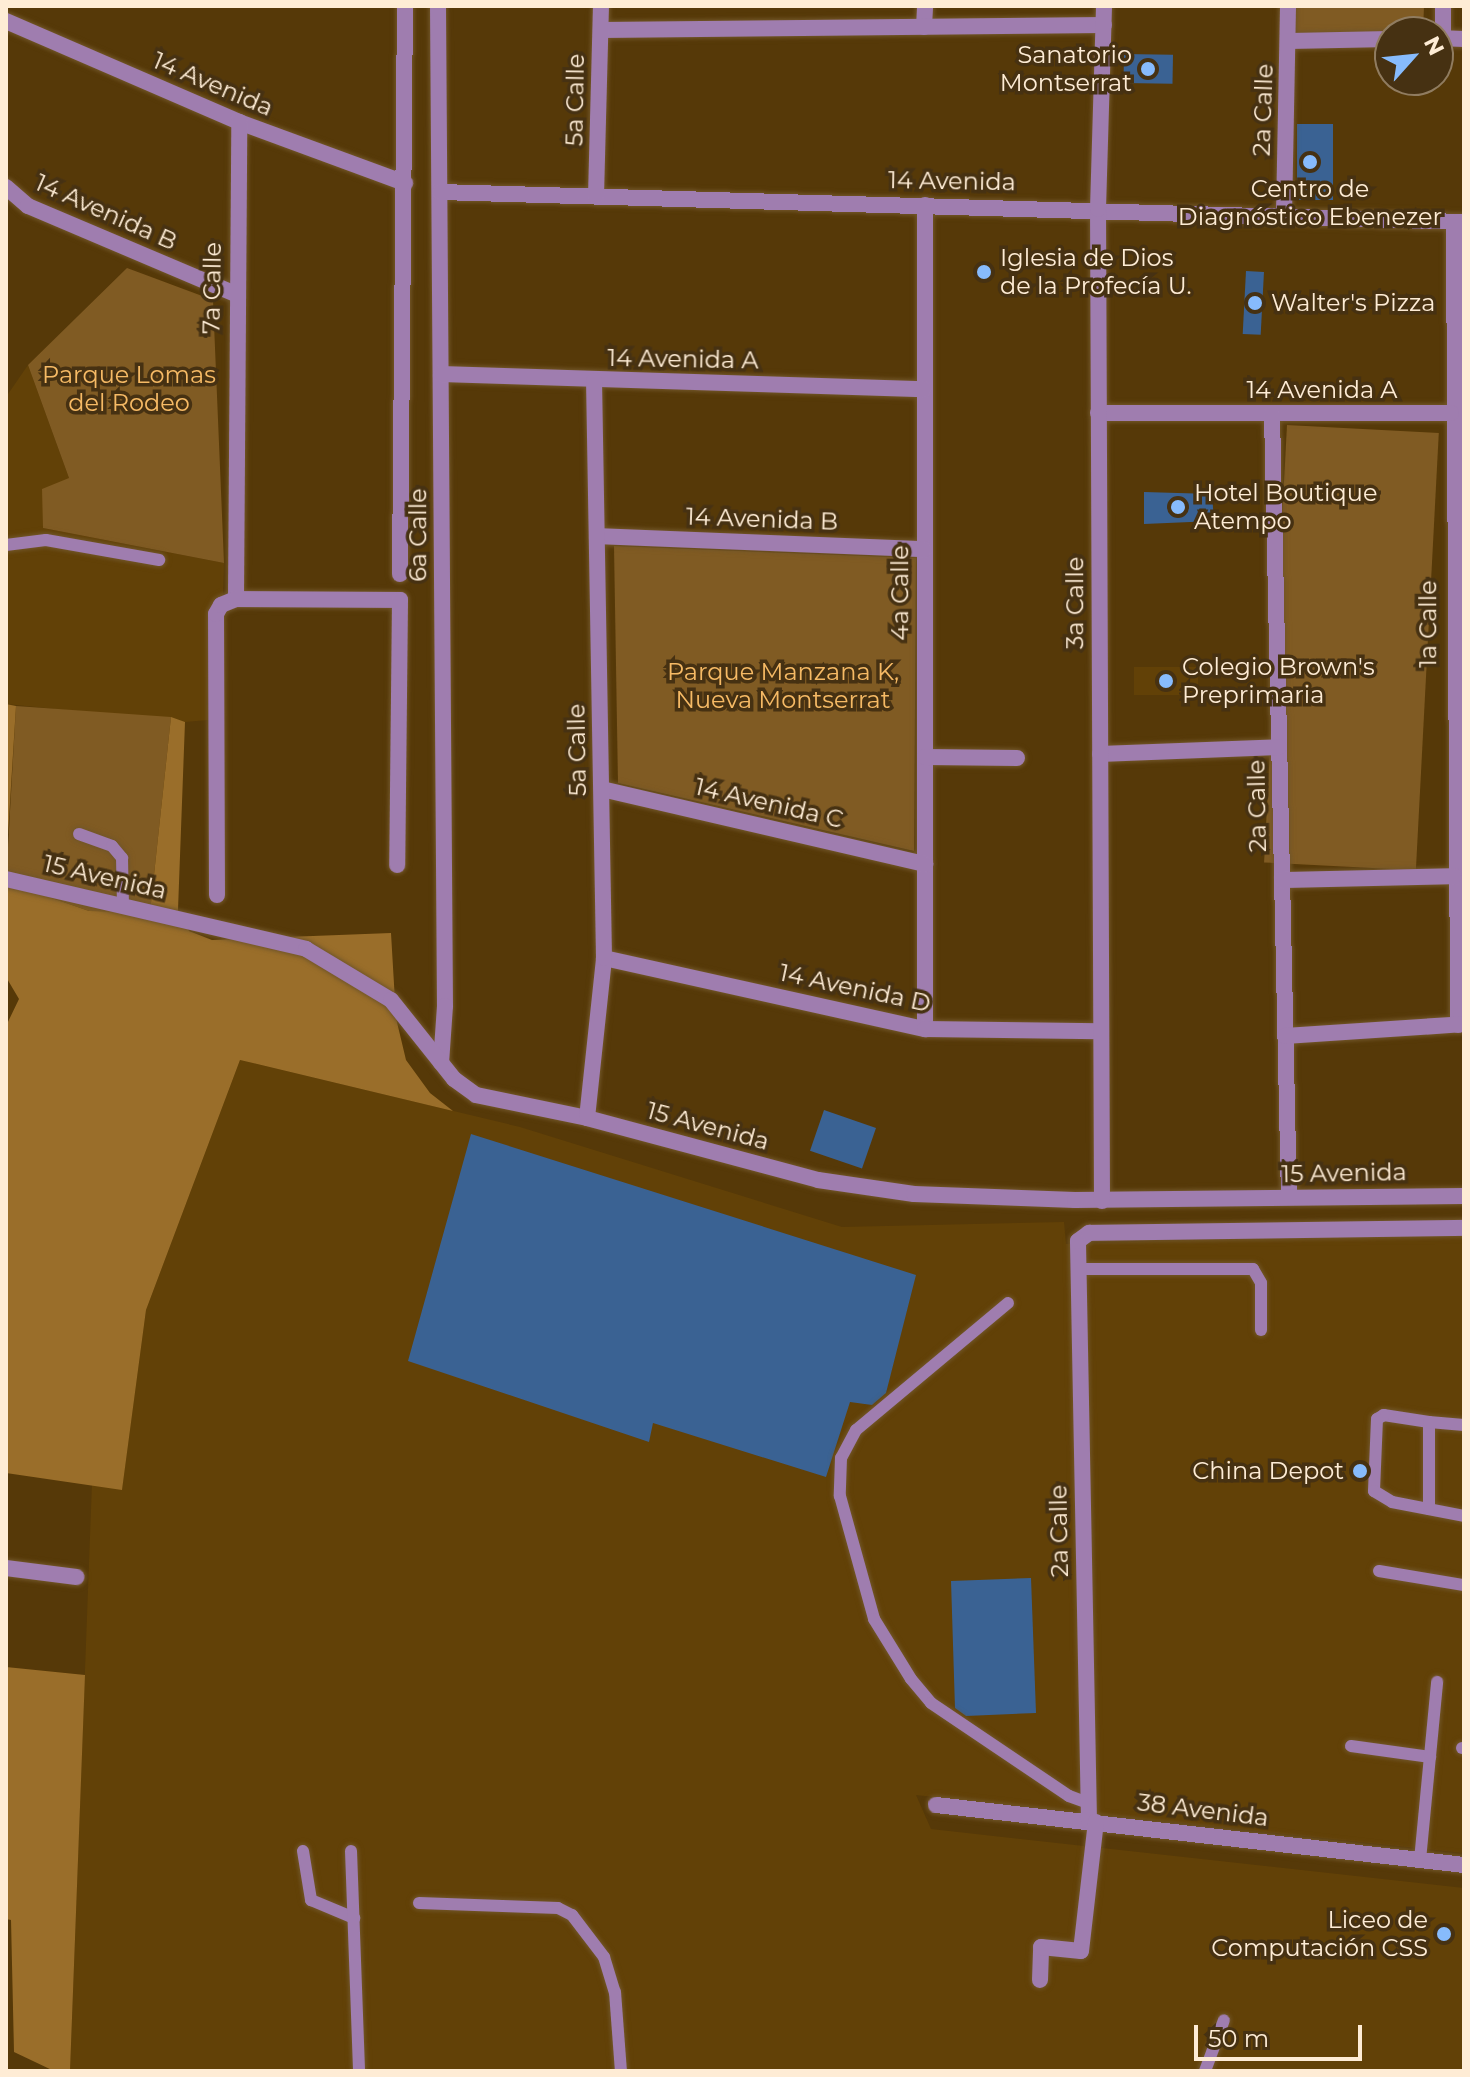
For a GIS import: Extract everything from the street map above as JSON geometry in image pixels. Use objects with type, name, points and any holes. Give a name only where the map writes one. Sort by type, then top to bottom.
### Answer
[{"type":"street","name":"6a Calle","points":[[400,574],[405,6]]},
{"type":"street","name":"6a Calle","points":[[438,6],[445,1006],[441,1063]]},
{"type":"street","name":"5a Calle","points":[[596,196],[601,6]]},
{"type":"street","points":[[924,27],[925,6]]},
{"type":"street","name":"3a Calle","points":[[1102,1201],[1098,209],[1104,6]]},
{"type":"street","name":"2a Calle","points":[[1284,215],[1288,6]]},
{"type":"street","name":"14 Avenida","points":[[6,21],[239,122],[405,183]]},
{"type":"street","points":[[601,30],[1104,25]]},
{"type":"street","points":[[1289,41],[1374,39]]},
{"type":"street","name":"7a Calle","points":[[236,599],[235,294],[239,122]]},
{"type":"street","name":"14 Avenida B","points":[[6,187],[28,206],[235,294]]},
{"type":"street","name":"14 Avenida","points":[[440,192],[1459,222]]},
{"type":"street","name":"4a Calle","points":[[925,205],[925,1029]]},
{"type":"street","name":"1a Calle","points":[[1459,222],[1451,413],[1454,876],[1461,1024]]},
{"type":"street","name":"14 Avenida A","points":[[441,374],[924,389]]},
{"type":"street","name":"5a Calle","points":[[587,1118],[604,958],[594,381]]},
{"type":"street","name":"14 Avenida A","points":[[1098,413],[1451,413]]},
{"type":"street","name":"2a Calle","points":[[1272,414],[1289,1197]]},
{"type":"street","name":"14 Avenida B","points":[[597,536],[924,549]]},
{"type":"street","name":"6a Calle","points":[[236,599],[400,600],[397,865]]},
{"type":"street","points":[[217,895],[216,614],[221,605],[236,599]]},
{"type":"street","points":[[1100,754],[1279,747]]},
{"type":"street","points":[[925,757],[1017,758]]},
{"type":"street","name":"14 Avenida C","points":[[602,789],[925,864]]},
{"type":"street","points":[[1282,880],[1454,876]]},
{"type":"street","name":"15 Avenida","points":[[6,879],[306,949],[391,1000],[441,1063],[476,1095],[587,1118],[818,1180],[914,1194],[1102,1201],[1464,1196]]},
{"type":"street","name":"14 Avenida D","points":[[604,958],[925,1029],[1100,1031]]},
{"type":"street","points":[[1285,1036],[1461,1024]]},
{"type":"street","name":"2a Calle","points":[[1040,1980],[1041,1947],[1081,1951],[1092,1822],[1088,1803],[1078,1241],[1089,1233],[1464,1228]]},
{"type":"street","points":[[6,1568],[76,1577]]},
{"type":"street","name":"38 Avenida","points":[[936,1805],[1464,1865]]},
{"type":"lane","points":[[6,545],[46,540],[159,560]]},
{"type":"lane","points":[[79,834],[112,846],[122,858],[123,906]]},
{"type":"lane","points":[[1079,1269],[1253,1269],[1261,1283],[1261,1330]]},
{"type":"lane","points":[[1008,1303],[856,1430],[841,1458],[840,1496],[874,1619],[911,1679],[931,1703],[1069,1796],[1088,1803]]},
{"type":"lane","points":[[1464,1425],[1384,1415],[1377,1419],[1374,1491],[1392,1502],[1464,1516]]},
{"type":"lane","points":[[1429,1422],[1429,1509]]},
{"type":"lane","points":[[1379,1571],[1464,1585]]},
{"type":"lane","points":[[1420,1860],[1437,1682]]},
{"type":"lane","points":[[1351,1746],[1430,1757]]},
{"type":"lane","points":[[303,1851],[311,1900],[354,1918]]},
{"type":"lane","points":[[351,1851],[359,2071]]},
{"type":"lane","points":[[419,1903],[558,1908],[572,1915],[604,1957],[615,1992],[621,2071]]},
{"type":"lane","points":[[1205,2071],[1224,2020]]},
{"type":"shaded area","points":[[28,365],[69,478],[43,528],[224,563],[219,719],[185,722],[6,704],[6,397]]},
{"type":"shaded area","name":"Colegio Brown's Preprimaria","points":[[1134,667],[1198,667],[1198,695],[1134,695]]},
{"type":"shaded area","points":[[6,704],[16,706],[6,867]]},
{"type":"shaded area","points":[[171,717],[185,722],[178,910],[189,931],[212,940],[391,933],[396,1018],[406,1060],[430,1093],[453,1111],[240,1060],[146,1310],[122,1490],[6,1473],[6,1026],[19,999],[6,977],[6,882],[89,911],[150,912]]},
{"type":"shaded area","points":[[240,1060],[520,1127],[842,1227],[1064,1222],[1066,1244],[1464,1232],[1464,1853],[916,1795],[931,1829],[1464,1888],[1464,2071],[70,2071],[92,1483],[122,1489],[146,1310]]},
{"type":"shaded area","points":[[6,1667],[85,1675],[70,2071],[54,2071],[14,2052],[11,1920],[6,1919]]},
{"type":"green space","points":[[1295,6],[1424,6],[1424,16],[1374,16],[1374,34],[1295,36]]},
{"type":"green space","name":"Parque Lomas del Rodeo","points":[[127,268],[213,300],[224,563],[43,528],[42,489],[69,478],[28,365]]},
{"type":"green space","points":[[1287,425],[1439,433],[1416,870],[1264,862]]},
{"type":"green space","name":"Parque Manzana K, Nueva Montserrat","points":[[614,546],[916,558],[914,851],[618,783]]},
{"type":"green space","points":[[16,706],[171,717],[150,912],[89,911],[6,882]]},
{"type":"building","name":"Sanatorio Montserrat","points":[[1124,54],[1173,55],[1172,84],[1123,83]]},
{"type":"building","name":"Centro de Diagnóstico Ebenezer","points":[[1297,124],[1333,124],[1333,200],[1297,200]]},
{"type":"building","name":"Walter's Pizza","points":[[1246,271],[1264,272],[1261,335],[1243,334]]},
{"type":"building","name":"Hotel Boutique Atempo","points":[[1144,492],[1212,494],[1214,521],[1144,524]]},
{"type":"building","points":[[824,1110],[876,1128],[862,1169],[810,1151]]},
{"type":"building","points":[[471,1134],[916,1275],[886,1393],[872,1405],[850,1402],[826,1477],[653,1423],[649,1442],[408,1361]]},
{"type":"building","points":[[1031,1578],[1036,1713],[966,1716],[955,1708],[951,1581]]},
{"type":"place","name":"Sanatorio Montserrat","points":[[1148,69]]},
{"type":"place","name":"Centro de Diagnóstico Ebenezer","points":[[1310,162]]},
{"type":"place","name":"Iglesia de Dios de la Profecía U.","points":[[984,272]]},
{"type":"place","name":"Walter's Pizza","points":[[1255,303]]},
{"type":"place","name":"Hotel Boutique Atempo","points":[[1178,507]]},
{"type":"place","name":"Colegio Brown's Preprimaria","points":[[1166,681]]},
{"type":"place","name":"China Depot","points":[[1360,1471]]},
{"type":"place","name":"Liceo de Computación CSS","points":[[1444,1934]]}]
